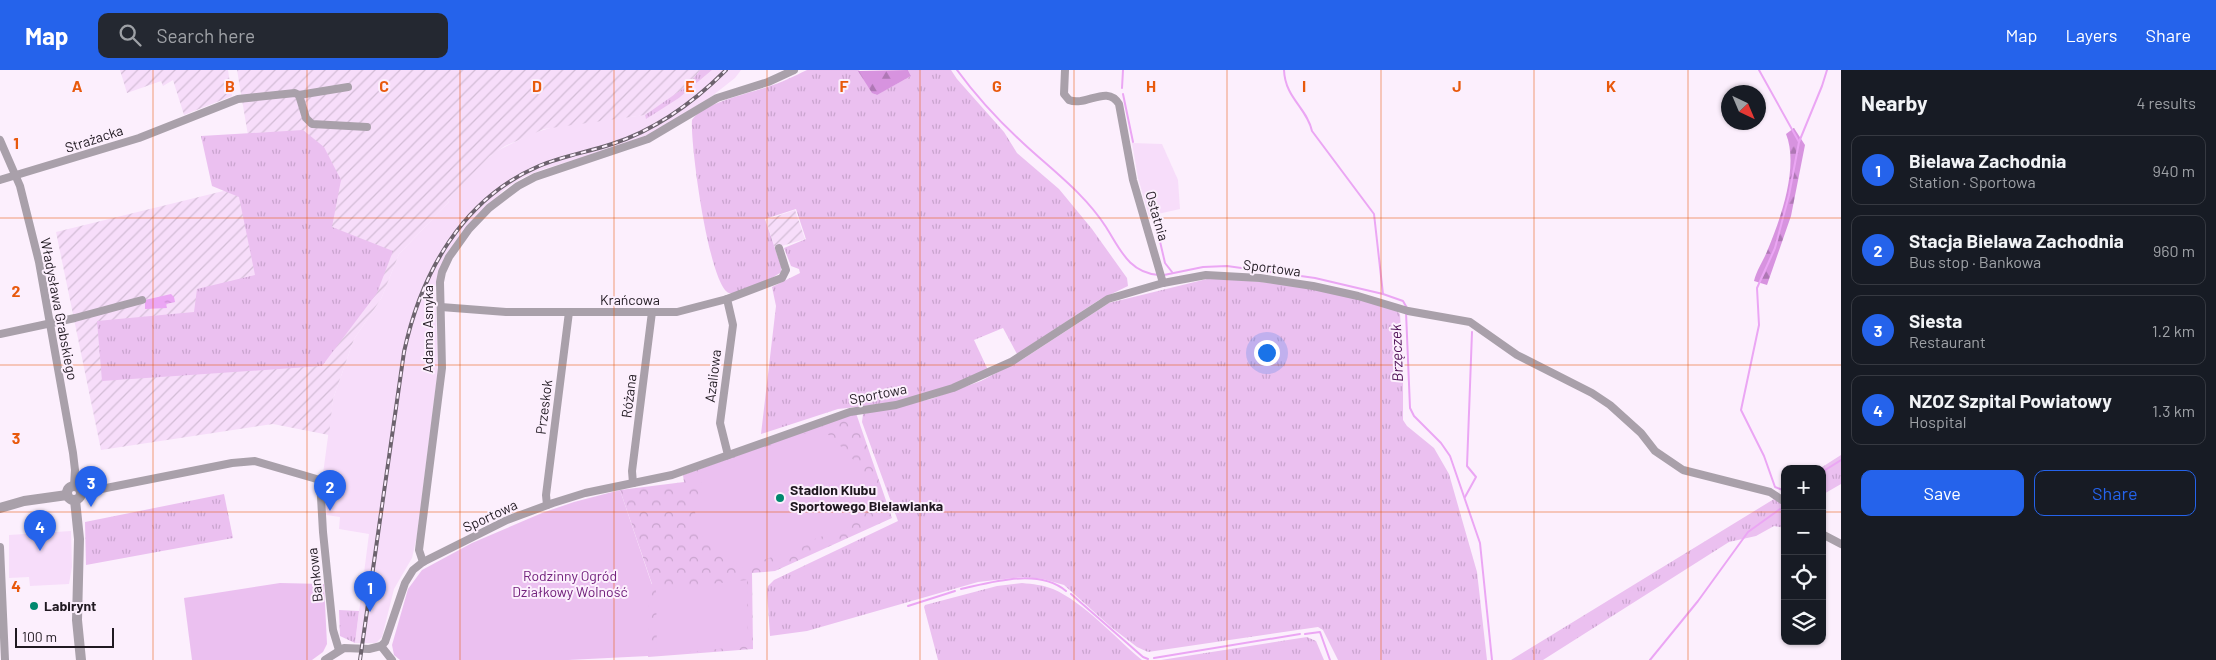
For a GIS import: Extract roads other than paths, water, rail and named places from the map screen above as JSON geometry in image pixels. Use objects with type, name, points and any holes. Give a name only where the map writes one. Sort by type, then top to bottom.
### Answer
[{"type":"street","name":"Adama Asnyka","points":[[423,562],[419,550],[442,368],[440,282],[449,258],[469,228],[489,208],[518,186],[554,169],[648,140],[717,98],[768,82],[794,70]]},
{"type":"street","name":"Ostatnia","points":[[1065,70],[1064,94],[1069,100],[1081,102],[1108,95],[1118,102],[1133,180],[1161,277]]},
{"type":"street","name":"Strażacka","points":[[0,180],[139,138],[193,115],[238,99],[296,93],[298,95],[348,87]]},
{"type":"street","points":[[298,95],[306,118],[312,124],[367,127]]},
{"type":"street","name":"Władysława Grabskiego","points":[[0,140],[16,175],[41,271],[47,300],[48,323],[73,453],[75,470],[74,493]]},
{"type":"street","name":"Krańcowa","points":[[441,307],[506,312],[681,312],[727,299],[782,278],[786,270],[779,248]]},
{"type":"street","name":"Sportowa","points":[[381,646],[388,636],[405,583],[413,570],[423,562],[493,527],[547,505],[585,493],[672,475],[852,412],[896,405],[945,391],[973,380],[1019,357],[1101,303],[1161,277],[1206,275],[1260,278],[1346,292],[1406,311],[1470,322],[1517,356],[1592,393],[1610,405],[1641,432],[1655,451],[1683,470],[1770,492],[1781,499]]},
{"type":"street","name":"Azaliowa","points":[[727,299],[733,322],[720,423],[728,455]]},
{"type":"street","points":[[0,334],[142,300]]},
{"type":"street","name":"Przeskok","points":[[547,505],[546,495],[569,312]]},
{"type":"street","name":"Różana","points":[[633,483],[632,471],[652,312]]},
{"type":"street","name":"Bankowa","points":[[74,493],[232,463],[255,461],[320,480],[322,532],[333,630],[339,650]]},
{"type":"street","points":[[0,508],[24,501],[74,493],[79,539],[77,620],[81,660]]},
{"type":"street","points":[[0,501],[24,501]]},
{"type":"street","points":[[1826,536],[1841,544]]},
{"type":"street","points":[[0,547],[5,660]]},
{"type":"street","points":[[325,660],[339,650],[352,647],[370,649],[381,646],[392,660]]},
{"type":"water","points":[[171,294],[175,302],[166,304],[167,308],[145,309],[145,300]]},
{"type":"waterway","points":[[957,70],[980,99],[1006,126],[1088,203],[1126,258],[1140,270],[1159,275]]},
{"type":"waterway","points":[[1122,88],[1123,70]]},
{"type":"waterway","name":"Brzęczek","points":[[1284,70],[1288,88],[1306,116],[1312,131],[1374,214],[1383,294],[1403,301],[1407,308]]},
{"type":"waterway","points":[[1759,70],[1799,142]]},
{"type":"waterway","points":[[1781,489],[1775,487],[1764,456],[1741,410],[1759,325],[1757,288],[1775,248],[1789,195],[1799,142],[1827,70]]},
{"type":"waterway","points":[[1123,94],[1133,142]]},
{"type":"waterway","points":[[1149,194],[1165,263],[1172,272]]},
{"type":"waterway","points":[[1164,275],[1203,267],[1227,266],[1315,278],[1383,294]]},
{"type":"waterway","name":"Brzęczek","points":[[1406,312],[1410,408],[1414,416],[1441,443],[1450,456],[1480,543],[1492,660]]},
{"type":"waterway","points":[[1465,497],[1476,477],[1467,466],[1472,332]]},
{"type":"waterway","points":[[1826,469],[1841,460]]},
{"type":"waterway","points":[[1650,660],[1698,601],[1748,532],[1780,509]]},
{"type":"waterway","points":[[961,589],[1001,580],[1029,578],[1055,584],[1066,591]]},
{"type":"waterway","points":[[908,606],[955,591]]},
{"type":"waterway","points":[[1071,594],[1143,657],[1148,659]]},
{"type":"waterway","points":[[1305,634],[1320,632],[1330,660]]},
{"type":"waterway","points":[[1154,658],[1300,634]]},
{"type":"railway","points":[[360,660],[404,352],[421,294],[449,242],[467,219],[488,198],[512,180],[539,166],[612,144],[659,123],[701,93],[726,70]]},
{"type":"place","name":"Stadion Klubu Sportowego Bielawianka","points":[[780,498]]},
{"type":"place","name":"Siesta","points":[[91,507]]},
{"type":"place","name":"Stacja Bielawa Zachodnia","points":[[330,511]]},
{"type":"place","name":"NZOZ Szpital Powiatowy","points":[[40,551]]},
{"type":"place","name":"Labirynt","points":[[34,606]]},
{"type":"place","name":"Bielawa Zachodnia","points":[[370,612]]},
{"type":"park label","name":"Rodzinny Ogród Działkowy Wolność","points":[[570,584]]}]
